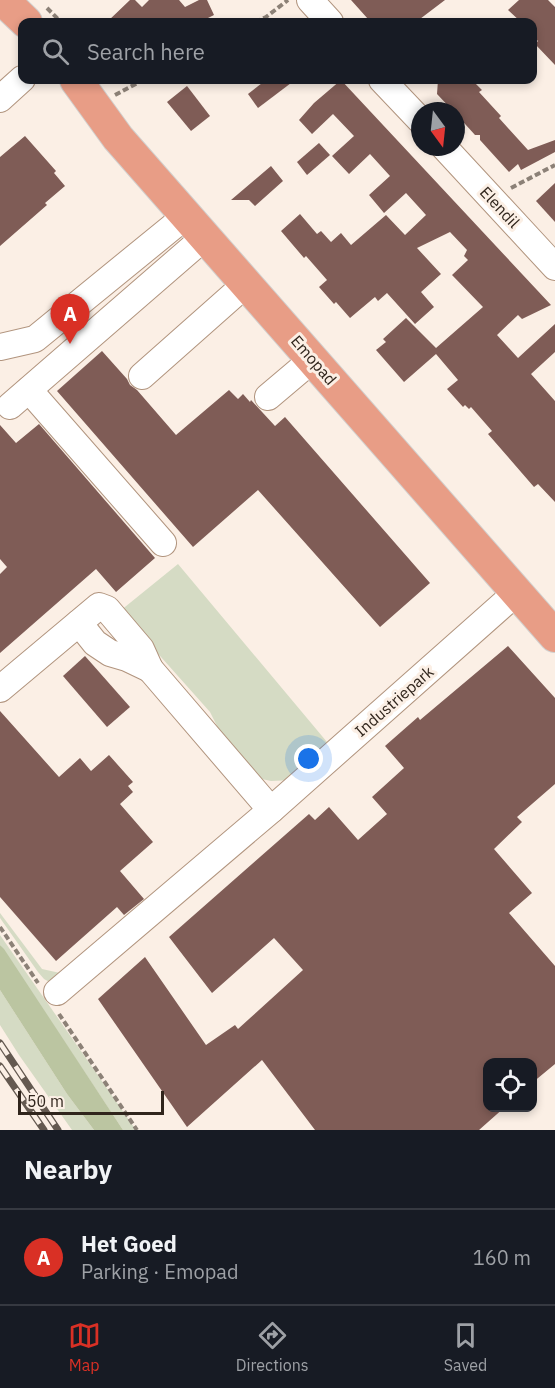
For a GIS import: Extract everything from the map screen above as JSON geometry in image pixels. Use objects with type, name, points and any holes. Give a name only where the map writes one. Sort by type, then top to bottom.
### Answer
[{"type":"main road","name":"Emopad","points":[[79,84],[118,138],[555,636]]},
{"type":"street","points":[[310,0],[326,18]]},
{"type":"street","points":[[0,99],[18,83]]},
{"type":"street","points":[[386,84],[411,111]]},
{"type":"street","name":"Elendil","points":[[452,156],[555,267]]},
{"type":"street","points":[[0,347],[35,339],[197,226]]},
{"type":"street","points":[[10,406],[197,226]]},
{"type":"street","points":[[142,376],[247,283]]},
{"type":"street","points":[[268,397],[313,359]]},
{"type":"street","points":[[29,390],[163,543]]},
{"type":"street","name":"Industriepark","points":[[50,995],[271,810],[517,592]]},
{"type":"street","points":[[0,689],[99,606],[106,609],[141,649],[150,669],[271,810]]},
{"type":"street","points":[[0,668],[10,660],[47,648]]},
{"type":"street","points":[[0,706],[30,681],[47,648]]},
{"type":"path","points":[[264,18],[289,0]]},
{"type":"path","points":[[112,97],[136,84]]},
{"type":"path","points":[[491,198],[555,165]]},
{"type":"path","points":[[0,927],[50,995],[137,1130]]},
{"type":"green space","points":[[178,564],[332,748],[294,780],[271,781],[257,778],[224,740],[210,712],[120,611]]},
{"type":"green space","points":[[0,913],[42,969],[60,973],[53,984],[38,972],[0,918]]},
{"type":"green space","points":[[0,935],[136,1130],[123,1130],[0,945]]},
{"type":"green space","points":[[0,945],[123,1130],[94,1130],[67,1094],[0,990]]},
{"type":"green space","points":[[0,990],[67,1094],[94,1130],[72,1130],[19,1055],[0,1025]]},
{"type":"building","points":[[130,0],[135,0],[142,7],[149,0],[179,0],[185,7],[199,0],[207,0],[214,15],[208,18],[111,18]]},
{"type":"building","points":[[351,0],[445,0],[421,18],[367,18]]},
{"type":"building","points":[[519,0],[548,0],[555,7],[555,65],[537,46],[537,18],[517,18],[508,10]]},
{"type":"building","points":[[261,84],[290,84],[258,108],[248,94]]},
{"type":"building","points":[[336,84],[345,84],[551,305],[522,319],[518,315],[497,335],[518,358],[555,324],[555,352],[531,374],[555,401],[555,502],[538,484],[534,487],[488,434],[492,431],[471,407],[469,409],[465,405],[463,407],[447,389],[458,380],[436,354],[404,382],[376,350],[386,342],[383,339],[406,318],[436,348],[483,307],[452,275],[468,260],[464,256],[467,250],[450,232],[417,248],[441,274],[421,292],[434,307],[415,324],[387,293],[378,301],[375,297],[350,318],[319,287],[327,280],[281,231],[300,214],[317,234],[321,231],[331,242],[341,233],[351,245],[386,215],[405,235],[426,215],[406,193],[384,213],[369,195],[390,176],[370,154],[349,174],[332,156],[354,136],[333,114],[312,134],[299,120],[314,103]]},
{"type":"building","points":[[438,84],[476,84],[482,90],[479,92],[501,116],[499,118],[528,150],[555,140],[555,152],[521,170],[518,164],[509,172],[480,140],[480,135],[475,135],[465,124],[465,102],[445,102],[437,94]]},
{"type":"building","points":[[187,86],[210,116],[191,131],[167,102]]},
{"type":"building","points":[[25,136],[56,171],[54,173],[65,186],[0,246],[0,157]]},
{"type":"building","points":[[319,143],[330,155],[307,175],[297,162]]},
{"type":"building","points":[[271,166],[283,181],[255,206],[249,200],[231,200]]},
{"type":"building","points":[[555,183],[555,222],[536,201]]},
{"type":"building","points":[[102,351],[176,435],[229,390],[238,399],[243,394],[250,402],[251,400],[275,426],[285,417],[430,583],[380,627],[258,490],[193,547],[57,391]]},
{"type":"building","points":[[39,424],[155,558],[116,592],[96,569],[0,653],[0,574],[7,567],[0,559],[0,425],[16,443]]},
{"type":"building","points":[[508,646],[555,698],[555,784],[517,817],[522,822],[494,849],[532,893],[509,913],[555,966],[555,1064],[537,1079],[537,1058],[483,1058],[483,1112],[499,1112],[479,1130],[315,1130],[262,1060],[187,1127],[98,999],[145,957],[206,1045],[235,1025],[238,1029],[303,970],[274,938],[212,993],[169,937],[309,814],[315,820],[329,807],[358,840],[387,814],[372,797],[404,768],[385,746],[418,717],[420,720]]},
{"type":"building","points":[[85,656],[130,707],[107,727],[63,676]]},
{"type":"building","points":[[0,711],[59,777],[80,758],[91,771],[109,755],[133,782],[128,786],[133,792],[120,804],[153,842],[120,871],[144,899],[124,915],[117,907],[56,961],[0,897]]},
{"type":"railway","points":[[0,1043],[58,1130]]},
{"type":"railway","points":[[0,1066],[44,1130]]},
{"type":"place","name":"Het Goed","points":[[70,344]]}]
